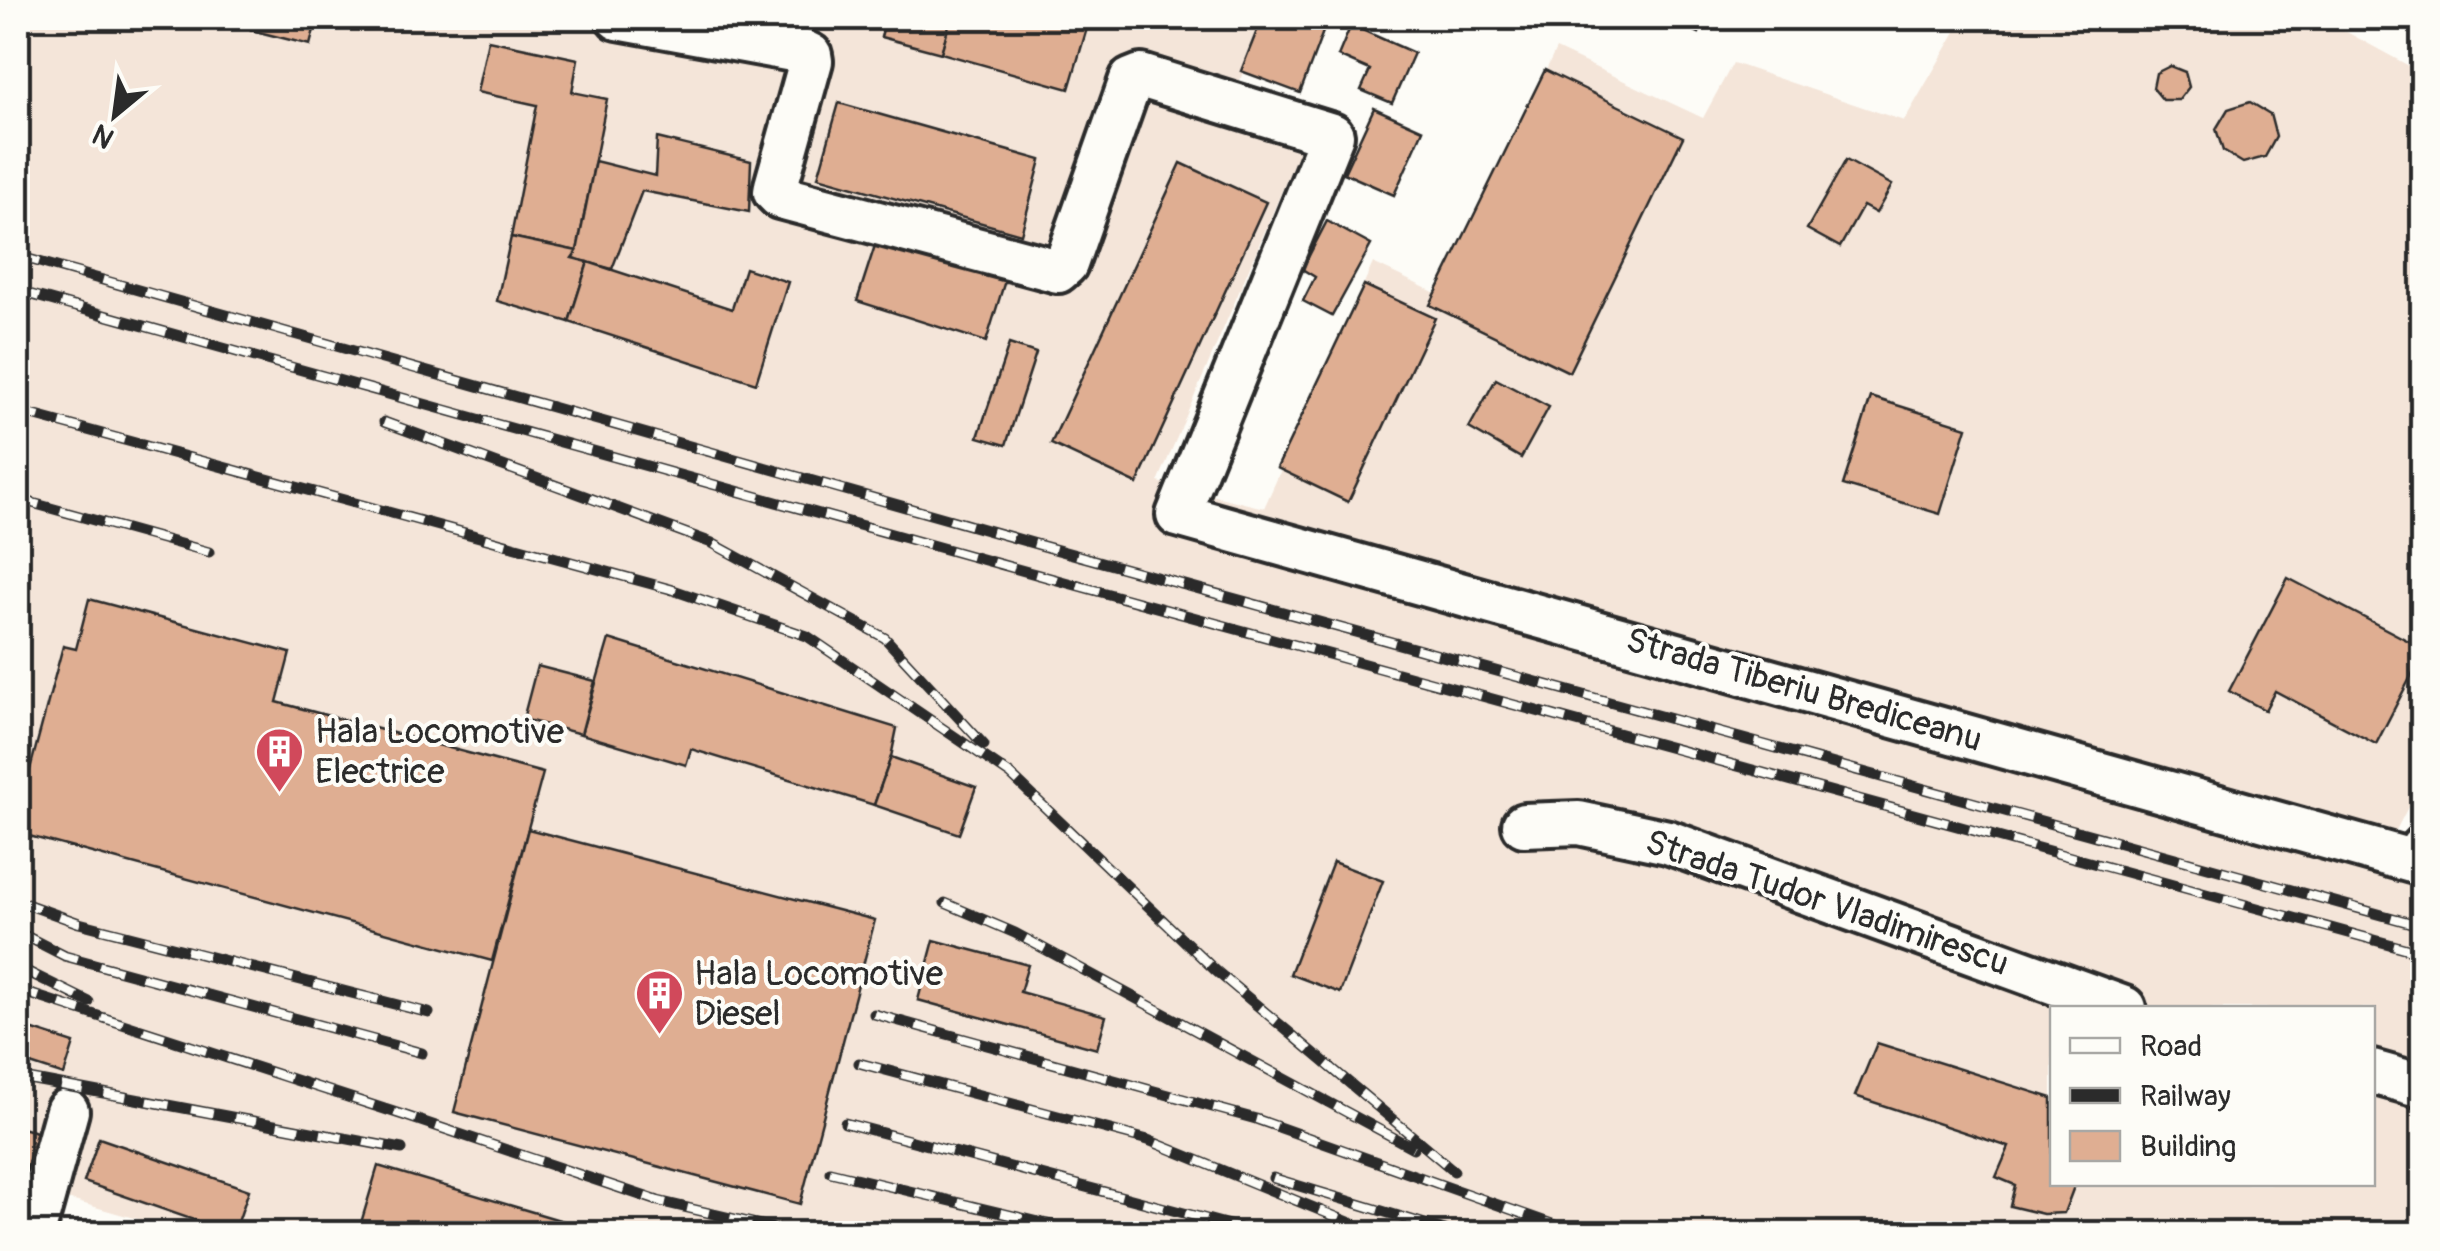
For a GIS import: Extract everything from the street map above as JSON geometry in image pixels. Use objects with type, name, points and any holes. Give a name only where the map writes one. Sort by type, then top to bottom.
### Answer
[{"type":"street","name":"Strada Tiberiu Brediceanu","points":[[618,18],[810,55],[774,192],[780,197],[1058,271],[1066,264],[1131,80],[1136,76],[1332,135],[1178,515],[2415,862],[2422,848]]},
{"type":"street","name":"Strada Tudor Vladimirescu","points":[[1524,825],[1579,823],[1668,842],[2119,1006]]},
{"type":"street","points":[[2375,1073],[2422,1086]]},
{"type":"street","points":[[41,1227],[67,1112]]},
{"type":"shaded area","points":[[18,18],[1264,18],[1237,88],[1313,118],[1158,482],[1264,508],[1373,263],[1440,295],[1556,49],[1703,118],[1733,63],[1904,121],[1964,18],[2321,18],[2422,73],[2422,780],[2392,838],[2422,846],[2422,1233],[190,1234],[18,1185]]},
{"type":"building","points":[[254,18],[317,18],[310,45],[251,30]]},
{"type":"building","points":[[886,18],[951,18],[941,53],[881,37]]},
{"type":"building","points":[[951,18],[1090,18],[1069,89],[941,53]]},
{"type":"building","points":[[1262,18],[1294,18],[1324,29],[1300,93],[1241,71]]},
{"type":"building","points":[[1667,18],[1706,18],[1699,33]]},
{"type":"building","points":[[1351,25],[1414,53],[1392,103],[1361,90],[1370,70],[1338,56]]},
{"type":"building","points":[[488,40],[578,59],[572,92],[607,99],[577,251],[511,237],[537,105],[477,92]]},
{"type":"building","points":[[2170,66],[2185,72],[2189,87],[2179,100],[2163,100],[2153,88],[2156,73]]},
{"type":"building","points":[[1545,70],[1683,137],[1569,372],[1430,305]]},
{"type":"building","points":[[2250,102],[2270,114],[2276,137],[2265,157],[2243,163],[2223,151],[2216,129],[2228,109]]},
{"type":"building","points":[[839,103],[1041,160],[1021,234],[818,177]]},
{"type":"building","points":[[1374,108],[1423,130],[1394,195],[1344,173]]},
{"type":"building","points":[[657,138],[751,161],[749,212],[642,191],[612,269],[572,258],[577,251],[595,161],[655,176]]},
{"type":"building","points":[[1846,160],[1892,185],[1876,213],[1863,206],[1840,247],[1807,229]]},
{"type":"building","points":[[1181,163],[1266,202],[1137,484],[1051,444]]},
{"type":"building","points":[[1327,221],[1371,245],[1332,316],[1303,301],[1315,277],[1302,269]]},
{"type":"building","points":[[879,233],[1007,274],[986,342],[857,301]]},
{"type":"building","points":[[511,237],[577,251],[572,258],[588,262],[569,322],[497,301]]},
{"type":"building","points":[[588,262],[732,309],[745,268],[788,282],[756,383],[569,322]]},
{"type":"building","points":[[1364,285],[1435,318],[1348,502],[1277,468]]},
{"type":"building","points":[[1009,344],[1036,353],[1006,445],[978,437]]},
{"type":"building","points":[[1496,379],[1549,407],[1521,458],[1469,428]]},
{"type":"building","points":[[1871,397],[1967,427],[1940,514],[1843,485]]},
{"type":"building","points":[[2288,578],[2422,648],[2422,655],[2376,744],[2275,691],[2265,710],[2229,691]]},
{"type":"building","name":"Hala Locomotive Electrice","points":[[89,599],[290,653],[277,702],[543,773],[492,961],[18,833],[18,814],[63,646],[76,649]]},
{"type":"building","points":[[609,639],[897,728],[874,805],[691,749],[686,765],[581,734]]},
{"type":"building","points":[[537,666],[595,681],[581,734],[523,719]]},
{"type":"building","points":[[891,757],[976,787],[959,834],[874,805]]},
{"type":"building","name":"Hala Locomotive Diesel","points":[[528,829],[875,920],[800,1204],[454,1112]]},
{"type":"building","points":[[1333,862],[1383,881],[1340,993],[1290,974]]},
{"type":"building","points":[[934,940],[1028,965],[1020,992],[1106,1016],[1097,1049],[918,1000]]},
{"type":"building","points":[[18,1025],[74,1043],[64,1075],[18,1060]]},
{"type":"building","points":[[1877,1043],[2050,1097],[2050,1186],[2074,1186],[2064,1213],[2043,1214],[2010,1206],[2015,1185],[1996,1177],[2009,1147],[1855,1096]]},
{"type":"building","points":[[18,1127],[40,1133],[31,1169],[18,1166]]},
{"type":"building","points":[[99,1138],[249,1190],[234,1234],[84,1182]]},
{"type":"building","points":[[378,1166],[607,1234],[358,1233]]},
{"type":"railway","points":[[18,256],[1036,544],[2422,926]]},
{"type":"railway","points":[[18,291],[2422,953]]},
{"type":"railway","points":[[18,411],[670,589],[807,636],[1011,775],[1215,970],[1454,1171]]},
{"type":"railway","points":[[384,422],[712,543],[885,638],[984,745]]},
{"type":"railway","points":[[18,499],[209,552]]},
{"type":"railway","points":[[18,901],[79,923],[429,1013]]},
{"type":"railway","points":[[945,903],[1015,933],[1413,1148]]},
{"type":"railway","points":[[18,932],[65,956],[422,1053]]},
{"type":"railway","points":[[18,967],[89,1002]]},
{"type":"railway","points":[[18,990],[658,1201],[799,1234]]},
{"type":"railway","points":[[874,1014],[1256,1119],[1580,1234]]},
{"type":"railway","points":[[859,1063],[1148,1140],[1378,1234]]},
{"type":"railway","points":[[18,1077],[402,1149]]},
{"type":"railway","points":[[845,1123],[1263,1234]]},
{"type":"railway","points":[[830,1172],[1089,1234]]},
{"type":"railway","points":[[1273,1178],[1458,1234]]},
{"type":"place","name":"Hala Locomotive Electrice","points":[[280,794]]},
{"type":"place","name":"Hala Locomotive Diesel","points":[[659,1036]]}]
